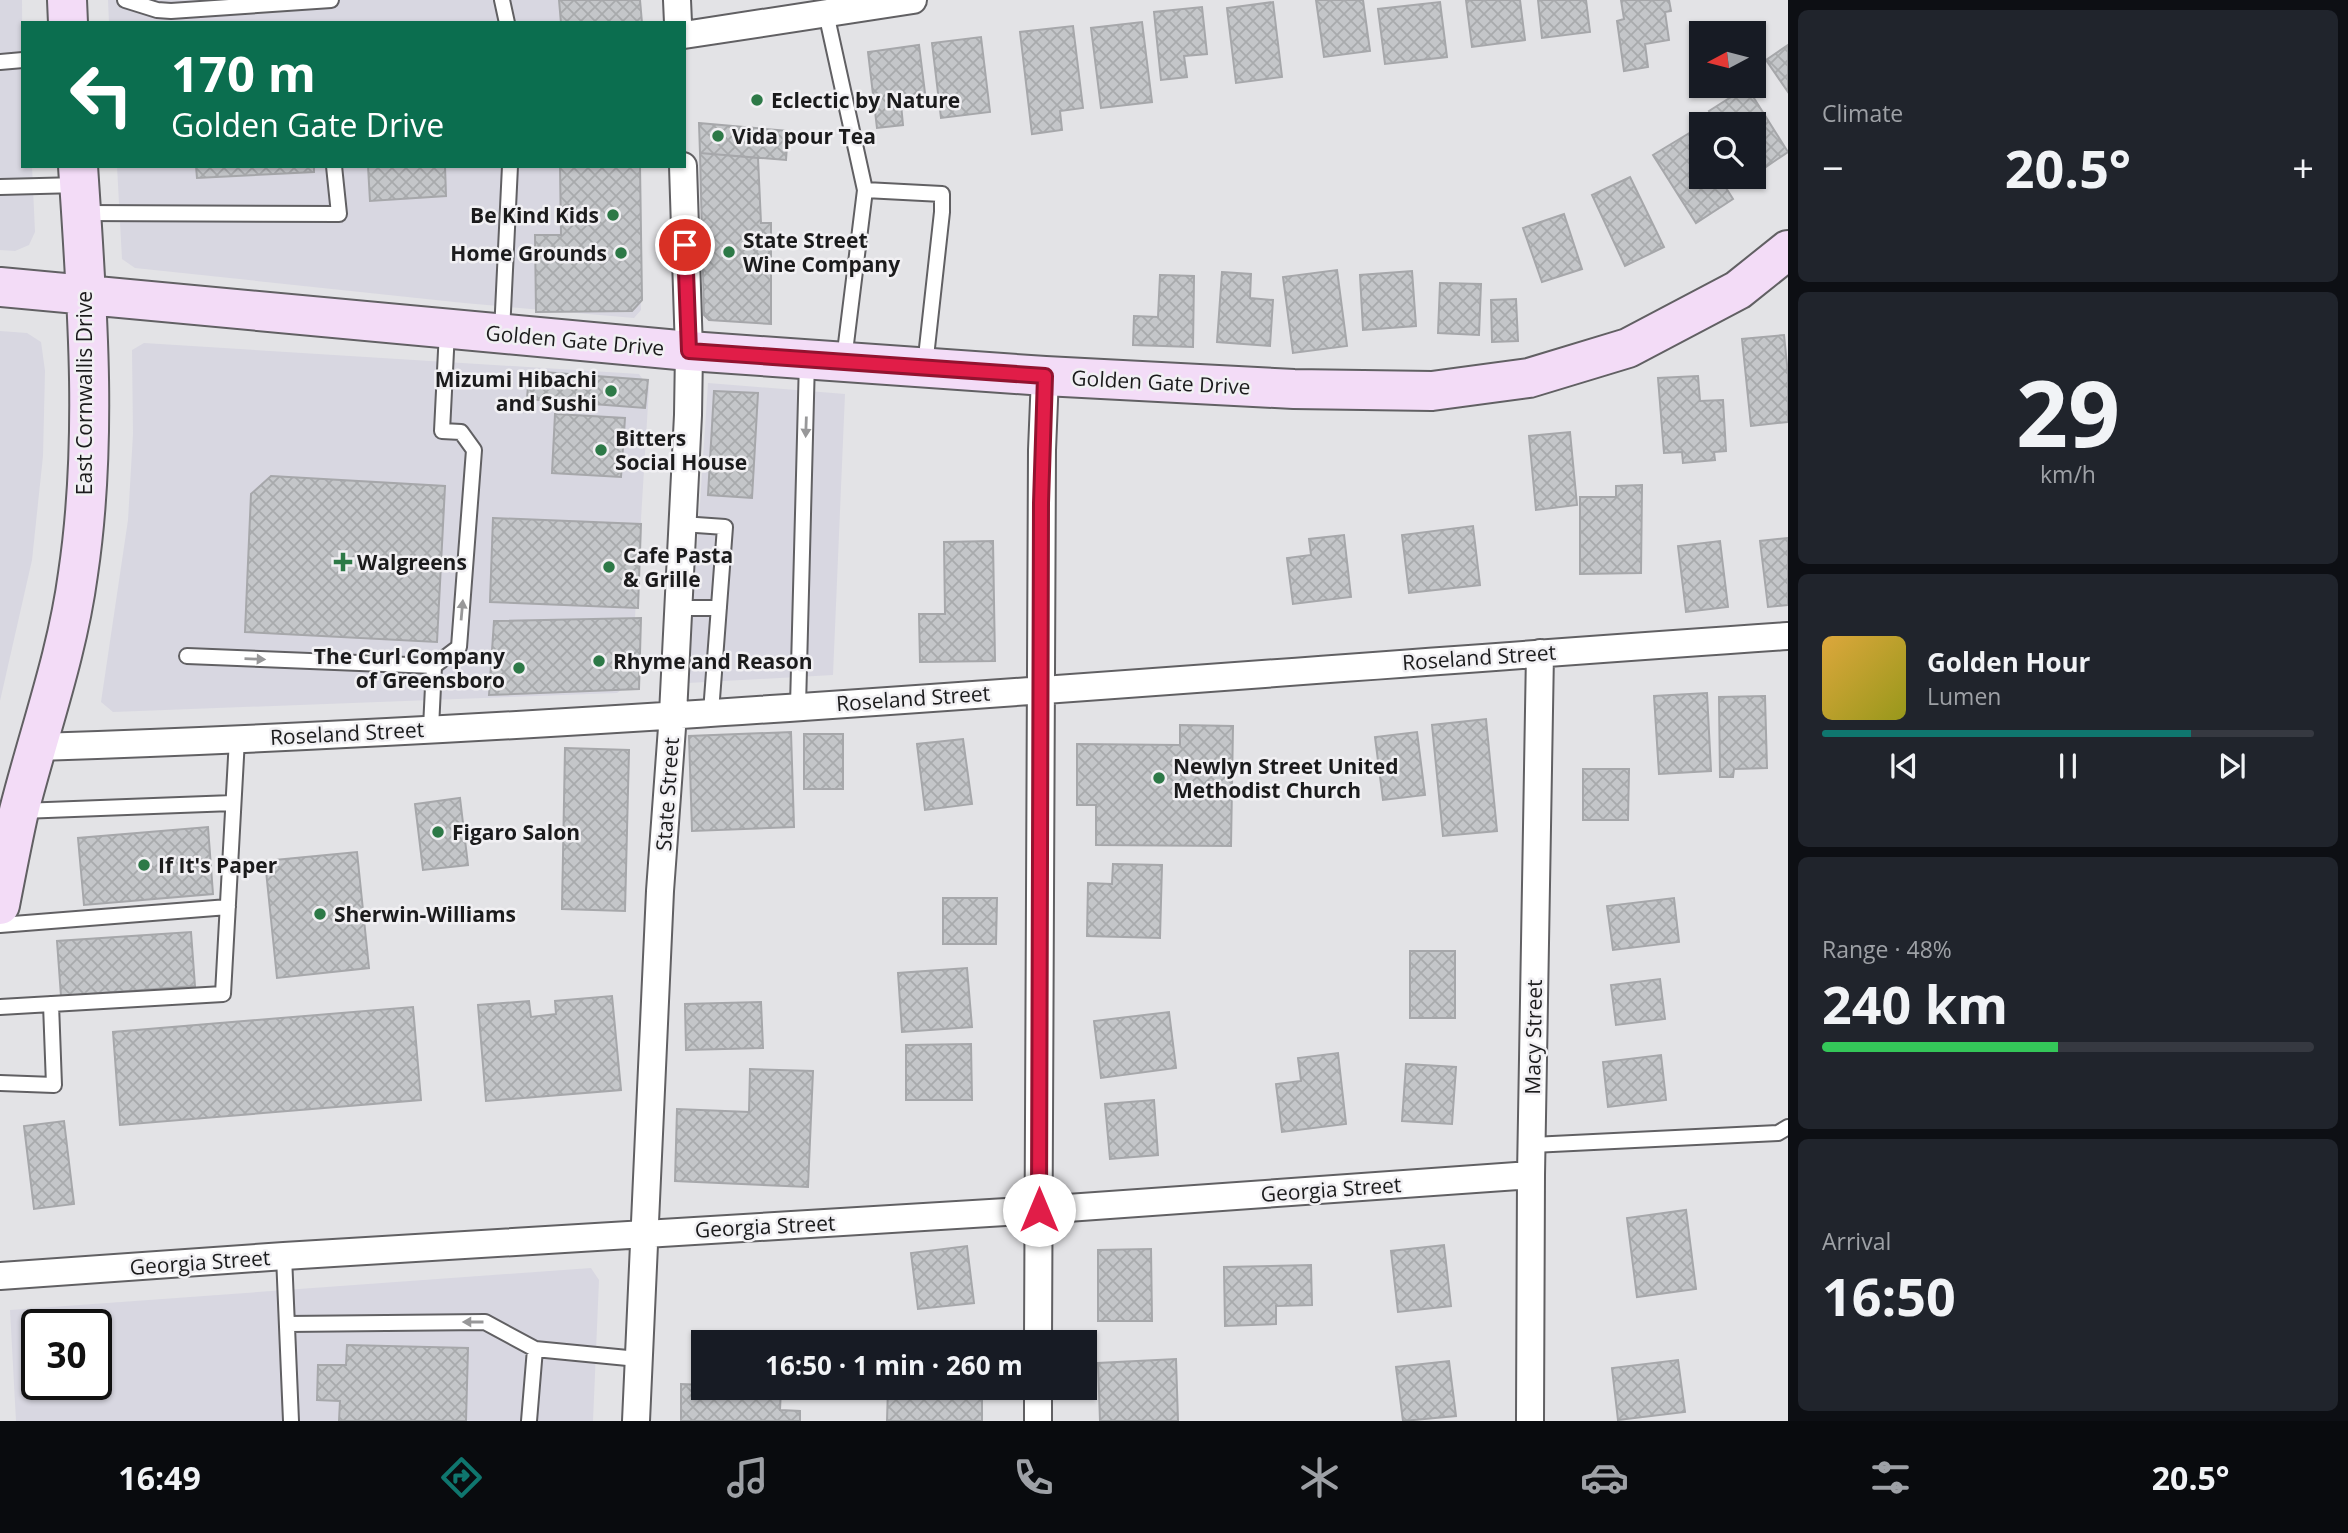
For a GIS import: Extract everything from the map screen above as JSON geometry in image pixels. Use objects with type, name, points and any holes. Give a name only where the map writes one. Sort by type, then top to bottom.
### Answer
[{"type":"street","points":[[67,0],[68,21]]},
{"type":"street","points":[[677,0],[678,21]]},
{"type":"street","points":[[686,35],[840,8],[913,0]]},
{"type":"street","name":"State Street","points":[[636,1421],[660,891],[673,715],[689,351],[683,168]]},
{"type":"street","name":"East Cornwallis Drive","points":[[0,905],[20,811],[57,677],[78,574],[88,469],[80,188]]},
{"type":"street","name":"Golden Gate Drive","points":[[0,287],[689,351],[1045,376],[1294,389],[1432,391],[1529,378],[1628,348],[1738,290],[1788,250]]},
{"type":"street","points":[[1038,1330],[1042,450],[1045,376]]},
{"type":"street","name":"Roseland Street","points":[[38,747],[673,715],[1788,636]]},
{"type":"street","name":"Macy Street","points":[[1530,1421],[1531,1175],[1540,653]]},
{"type":"street","name":"Georgia Street","points":[[0,1276],[284,1255],[1039,1210],[1531,1175]]},
{"type":"street","points":[[1038,1400],[1038,1421]]},
{"type":"lane","points":[[125,0],[157,10],[171,11],[331,0]]},
{"type":"lane","points":[[502,0],[507,21]]},
{"type":"lane","points":[[798,706],[825,360],[865,190],[840,8]]},
{"type":"lane","points":[[0,62],[21,60]]},
{"type":"lane","points":[[0,187],[80,188],[339,214],[334,168]]},
{"type":"lane","points":[[502,333],[510,168]]},
{"type":"lane","points":[[865,190],[942,194],[943,212],[925,367]]},
{"type":"lane","points":[[187,656],[434,666],[459,647],[474,450],[461,432],[442,430],[447,328]]},
{"type":"lane","points":[[682,524],[725,527],[712,712]]},
{"type":"lane","points":[[678,608],[719,608]]},
{"type":"lane","points":[[431,728],[434,666]]},
{"type":"lane","points":[[0,1007],[223,994],[237,739]]},
{"type":"lane","points":[[20,811],[233,803]]},
{"type":"lane","points":[[0,925],[228,907]]},
{"type":"lane","points":[[0,1083],[54,1085],[51,1004]]},
{"type":"lane","points":[[1532,1145],[1778,1133],[1788,1127]]},
{"type":"lane","points":[[284,1255],[291,1421]]},
{"type":"lane","points":[[287,1324],[485,1322],[535,1349],[638,1359]]},
{"type":"lane","points":[[528,1421],[535,1349]]},
{"type":"shaded area","points":[[0,0],[22,0],[21,168],[32,168],[35,232],[29,245],[15,251],[0,250]]},
{"type":"shaded area","points":[[108,0],[629,0],[630,21],[109,21]]},
{"type":"shaded area","points":[[117,168],[638,168],[641,310],[634,318],[135,268],[122,259]]},
{"type":"shaded area","points":[[0,331],[27,333],[41,342],[45,371],[43,456],[32,560],[0,701]]},
{"type":"shaded area","points":[[144,343],[639,374],[649,388],[631,683],[617,693],[113,712],[101,702],[128,520],[133,434],[132,350]]},
{"type":"shaded area","points":[[708,383],[845,394],[833,675],[688,683]]},
{"type":"shaded area","points":[[591,1268],[599,1280],[593,1421],[16,1421],[10,1310],[21,1309],[21,1400],[112,1400],[112,1309],[24,1309]]},
{"type":"building","points":[[559,0],[640,0],[642,21],[561,21]]},
{"type":"building","points":[[1316,0],[1363,0],[1370,51],[1324,57]]},
{"type":"building","points":[[1466,0],[1520,0],[1525,40],[1472,47]]},
{"type":"building","points":[[1538,0],[1586,0],[1590,32],[1542,38]]},
{"type":"building","points":[[1621,0],[1669,0],[1671,11],[1665,12],[1669,40],[1645,44],[1648,67],[1624,71],[1617,21],[1624,19]]},
{"type":"building","points":[[1273,2],[1282,77],[1236,83],[1227,8]]},
{"type":"building","points":[[1440,2],[1447,57],[1385,64],[1378,9]]},
{"type":"building","points":[[1202,7],[1207,54],[1184,56],[1187,77],[1161,80],[1154,12]]},
{"type":"building","points":[[1142,22],[1152,102],[1101,108],[1091,28]]},
{"type":"building","points":[[1073,26],[1083,108],[1060,111],[1062,130],[1032,134],[1020,32]]},
{"type":"building","points":[[981,37],[990,112],[941,118],[932,43]]},
{"type":"building","points":[[919,45],[926,101],[901,104],[903,125],[877,128],[868,52]]},
{"type":"building","points":[[1788,45],[1788,92],[1766,60]]},
{"type":"building","points":[[1730,98],[1754,98],[1763,112],[1710,112]]},
{"type":"building","points":[[1766,117],[1788,152],[1766,167]]},
{"type":"building","points":[[699,123],[788,131],[786,160],[700,153]]},
{"type":"building","points":[[1689,133],[1689,189],[1727,189],[1733,199],[1696,223],[1653,155]]},
{"type":"building","points":[[700,153],[758,158],[761,223],[771,223],[771,324],[709,320],[704,315]]},
{"type":"building","points":[[196,168],[314,168],[314,172],[197,178]]},
{"type":"building","points":[[368,168],[445,168],[446,196],[370,201]]},
{"type":"building","points":[[560,168],[640,168],[642,300],[632,311],[536,312],[535,235],[561,235]]},
{"type":"building","points":[[1630,177],[1664,247],[1625,266],[1592,195]]},
{"type":"building","points":[[1564,214],[1582,269],[1542,282],[1523,228]]},
{"type":"building","points":[[1337,270],[1347,346],[1293,353],[1283,277]]},
{"type":"building","points":[[1412,271],[1416,326],[1363,330],[1360,275]]},
{"type":"building","points":[[1222,272],[1251,274],[1250,298],[1273,300],[1270,346],[1217,342]]},
{"type":"building","points":[[1160,275],[1194,276],[1193,347],[1133,345],[1134,316],[1158,317]]},
{"type":"building","points":[[1440,283],[1481,284],[1479,335],[1438,333]]},
{"type":"building","points":[[1516,299],[1518,341],[1492,342],[1491,300]]},
{"type":"building","points":[[1784,335],[1788,374],[1788,422],[1751,426],[1742,339]]},
{"type":"building","points":[[529,371],[648,380],[645,408],[527,399]]},
{"type":"building","points":[[1698,376],[1700,401],[1723,400],[1726,451],[1714,452],[1715,460],[1683,463],[1682,452],[1664,453],[1658,378]]},
{"type":"building","points":[[714,391],[758,393],[752,498],[708,495]]},
{"type":"building","points":[[555,414],[625,418],[621,477],[552,473]]},
{"type":"building","points":[[1570,432],[1577,505],[1536,510],[1529,436]]},
{"type":"building","points":[[271,476],[445,486],[437,642],[245,632],[251,494]]},
{"type":"building","points":[[1642,485],[1641,573],[1580,574],[1580,497],[1616,497],[1616,486]]},
{"type":"building","points":[[493,518],[641,524],[638,608],[490,602]]},
{"type":"building","points":[[1473,526],[1480,585],[1409,593],[1402,535]]},
{"type":"building","points":[[1344,535],[1351,597],[1293,604],[1287,558],[1311,555],[1309,539]]},
{"type":"building","points":[[1788,538],[1788,605],[1768,607],[1760,541]]},
{"type":"building","points":[[993,541],[995,661],[920,662],[919,614],[945,614],[944,542]]},
{"type":"building","points":[[1720,541],[1728,607],[1686,612],[1678,546]]},
{"type":"building","points":[[641,618],[639,689],[489,695],[494,621]]},
{"type":"building","points":[[1707,693],[1711,771],[1659,774],[1654,696]]},
{"type":"building","points":[[1765,696],[1767,768],[1734,769],[1733,777],[1720,777],[1719,697]]},
{"type":"building","points":[[1486,719],[1497,831],[1443,836],[1432,725]]},
{"type":"building","points":[[1180,725],[1233,726],[1231,846],[1096,845],[1096,805],[1077,805],[1077,744],[1180,745]]},
{"type":"building","points":[[791,732],[794,827],[692,831],[689,736]]},
{"type":"building","points":[[1417,732],[1425,795],[1383,800],[1375,737]]},
{"type":"building","points":[[804,734],[843,734],[843,789],[804,789]]},
{"type":"building","points":[[963,739],[972,804],[925,810],[917,744]]},
{"type":"building","points":[[565,748],[629,750],[625,911],[562,909]]},
{"type":"building","points":[[1583,769],[1629,769],[1628,820],[1583,820]]},
{"type":"building","points":[[460,798],[468,865],[423,870],[415,804]]},
{"type":"building","points":[[208,827],[213,894],[84,905],[78,838]]},
{"type":"building","points":[[357,852],[369,968],[277,978],[265,861]]},
{"type":"building","points":[[1113,864],[1162,865],[1160,938],[1087,936],[1088,883],[1112,884]]},
{"type":"building","points":[[943,898],[997,898],[996,944],[943,944]]},
{"type":"building","points":[[1674,898],[1679,942],[1613,950],[1607,906]]},
{"type":"building","points":[[191,932],[195,986],[61,996],[57,941]]},
{"type":"building","points":[[1410,951],[1455,951],[1455,1018],[1410,1018]]},
{"type":"building","points":[[967,968],[972,1027],[902,1032],[898,973]]},
{"type":"building","points":[[1660,979],[1665,1019],[1616,1025],[1611,985]]},
{"type":"building","points":[[612,996],[621,1090],[486,1101],[478,1005],[529,1001],[531,1017],[556,1014],[555,1001]]},
{"type":"building","points":[[761,1002],[763,1048],[686,1050],[685,1004]]},
{"type":"building","points":[[413,1007],[421,1100],[120,1125],[113,1032]]},
{"type":"building","points":[[1169,1012],[1176,1068],[1101,1078],[1094,1021]]},
{"type":"building","points":[[971,1044],[972,1100],[906,1100],[906,1045]]},
{"type":"building","points":[[1338,1053],[1346,1124],[1282,1132],[1276,1084],[1301,1081],[1298,1058]]},
{"type":"building","points":[[1661,1055],[1666,1100],[1608,1107],[1603,1062]]},
{"type":"building","points":[[1406,1064],[1456,1067],[1452,1124],[1402,1121]]},
{"type":"building","points":[[750,1069],[813,1071],[808,1187],[675,1181],[677,1109],[749,1112]]},
{"type":"building","points":[[1154,1100],[1158,1155],[1110,1159],[1105,1104]]},
{"type":"building","points":[[64,1121],[74,1204],[34,1209],[24,1126]]},
{"type":"building","points":[[1686,1210],[1696,1289],[1637,1297],[1627,1218]]},
{"type":"building","points":[[1444,1245],[1451,1306],[1398,1312],[1391,1251]]},
{"type":"building","points":[[967,1246],[974,1303],[918,1309],[911,1253]]},
{"type":"building","points":[[1151,1249],[1152,1321],[1098,1321],[1098,1250]]},
{"type":"building","points":[[1311,1265],[1312,1305],[1276,1306],[1276,1324],[1225,1326],[1224,1267]]},
{"type":"building","points":[[347,1345],[468,1348],[466,1421],[339,1421],[340,1401],[317,1400],[318,1365],[346,1365]]},
{"type":"building","points":[[1176,1359],[1178,1421],[1100,1421],[1098,1363]]},
{"type":"building","points":[[1678,1360],[1685,1412],[1618,1420],[1612,1368]]},
{"type":"building","points":[[1449,1361],[1456,1416],[1403,1421],[1396,1367]]},
{"type":"building","points":[[681,1384],[691,1384],[691,1400],[780,1400],[780,1410],[800,1411],[800,1421],[681,1421]]},
{"type":"building","points":[[888,1400],[982,1400],[982,1421],[887,1421]]},
{"type":"place","name":"Eclectic by Nature","points":[[757,100]]},
{"type":"place","name":"Vida pour Tea","points":[[718,136]]},
{"type":"place","name":"Be Kind Kids","points":[[613,215]]},
{"type":"place","name":"State Street Wine Company","points":[[729,252]]},
{"type":"place","name":"Home Grounds","points":[[621,253]]},
{"type":"place","name":"Mizumi Hibachi and Sushi","points":[[611,391]]},
{"type":"place","name":"Bitters Social House","points":[[601,450]]},
{"type":"place","name":"Walgreens","points":[[343,562]]},
{"type":"place","name":"Cafe Pasta & Grille","points":[[609,567]]},
{"type":"place","name":"Rhyme and Reason","points":[[599,661]]},
{"type":"place","name":"The Curl Company of Greensboro","points":[[519,668]]},
{"type":"place","name":"Newlyn Street United Methodist Church","points":[[1159,778]]},
{"type":"place","name":"Figaro Salon","points":[[438,832]]},
{"type":"place","name":"If It's Paper","points":[[144,865]]},
{"type":"place","name":"Sherwin-Williams","points":[[320,914]]},
{"type":"route","points":[[685,245],[689,351],[1045,376],[1041,503],[1039,1210]]}]
